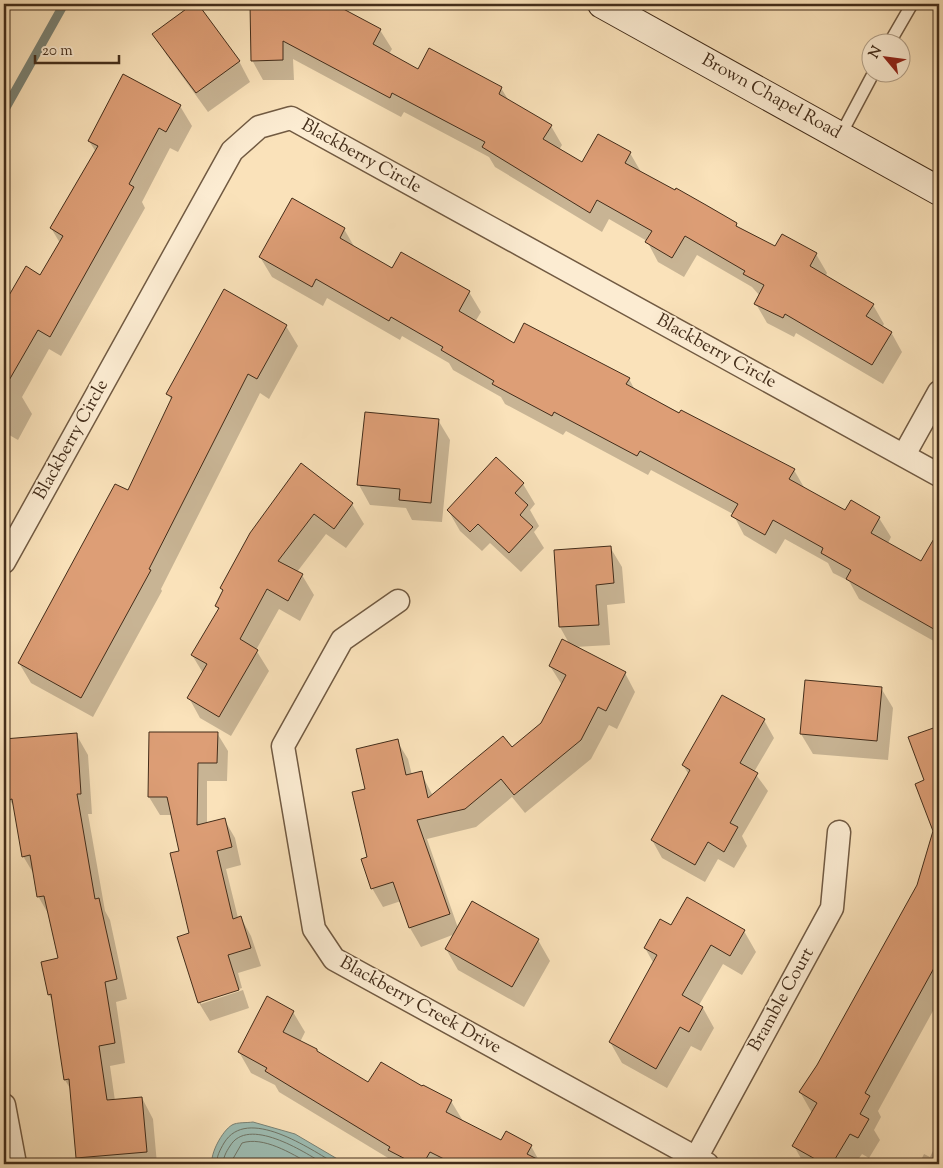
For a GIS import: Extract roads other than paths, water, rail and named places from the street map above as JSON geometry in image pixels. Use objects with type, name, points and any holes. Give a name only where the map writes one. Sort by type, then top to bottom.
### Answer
[{"type":"street","name":"Brown Chapel Road","points":[[602,4],[939,191]]},
{"type":"street","name":"Blackberry Circle","points":[[4,562],[232,151],[259,127],[291,118],[939,475]]},
{"type":"street","points":[[904,455],[939,392]]},
{"type":"street","name":"Blackberry Creek Drive","points":[[398,601],[342,640],[283,746],[314,929],[334,959],[702,1161]]},
{"type":"street","name":"Bramble Court","points":[[702,1161],[832,908],[839,832]]},
{"type":"street","points":[[4,1105],[15,1164]]},
{"type":"lane","points":[[896,32],[912,4]]},
{"type":"lane","points":[[840,136],[869,82]]},
{"type":"water","points":[[253,1122],[295,1134],[346,1164],[212,1164],[215,1149],[228,1128],[237,1123]]},
{"type":"waterway","points":[[4,111],[64,4]]}]
